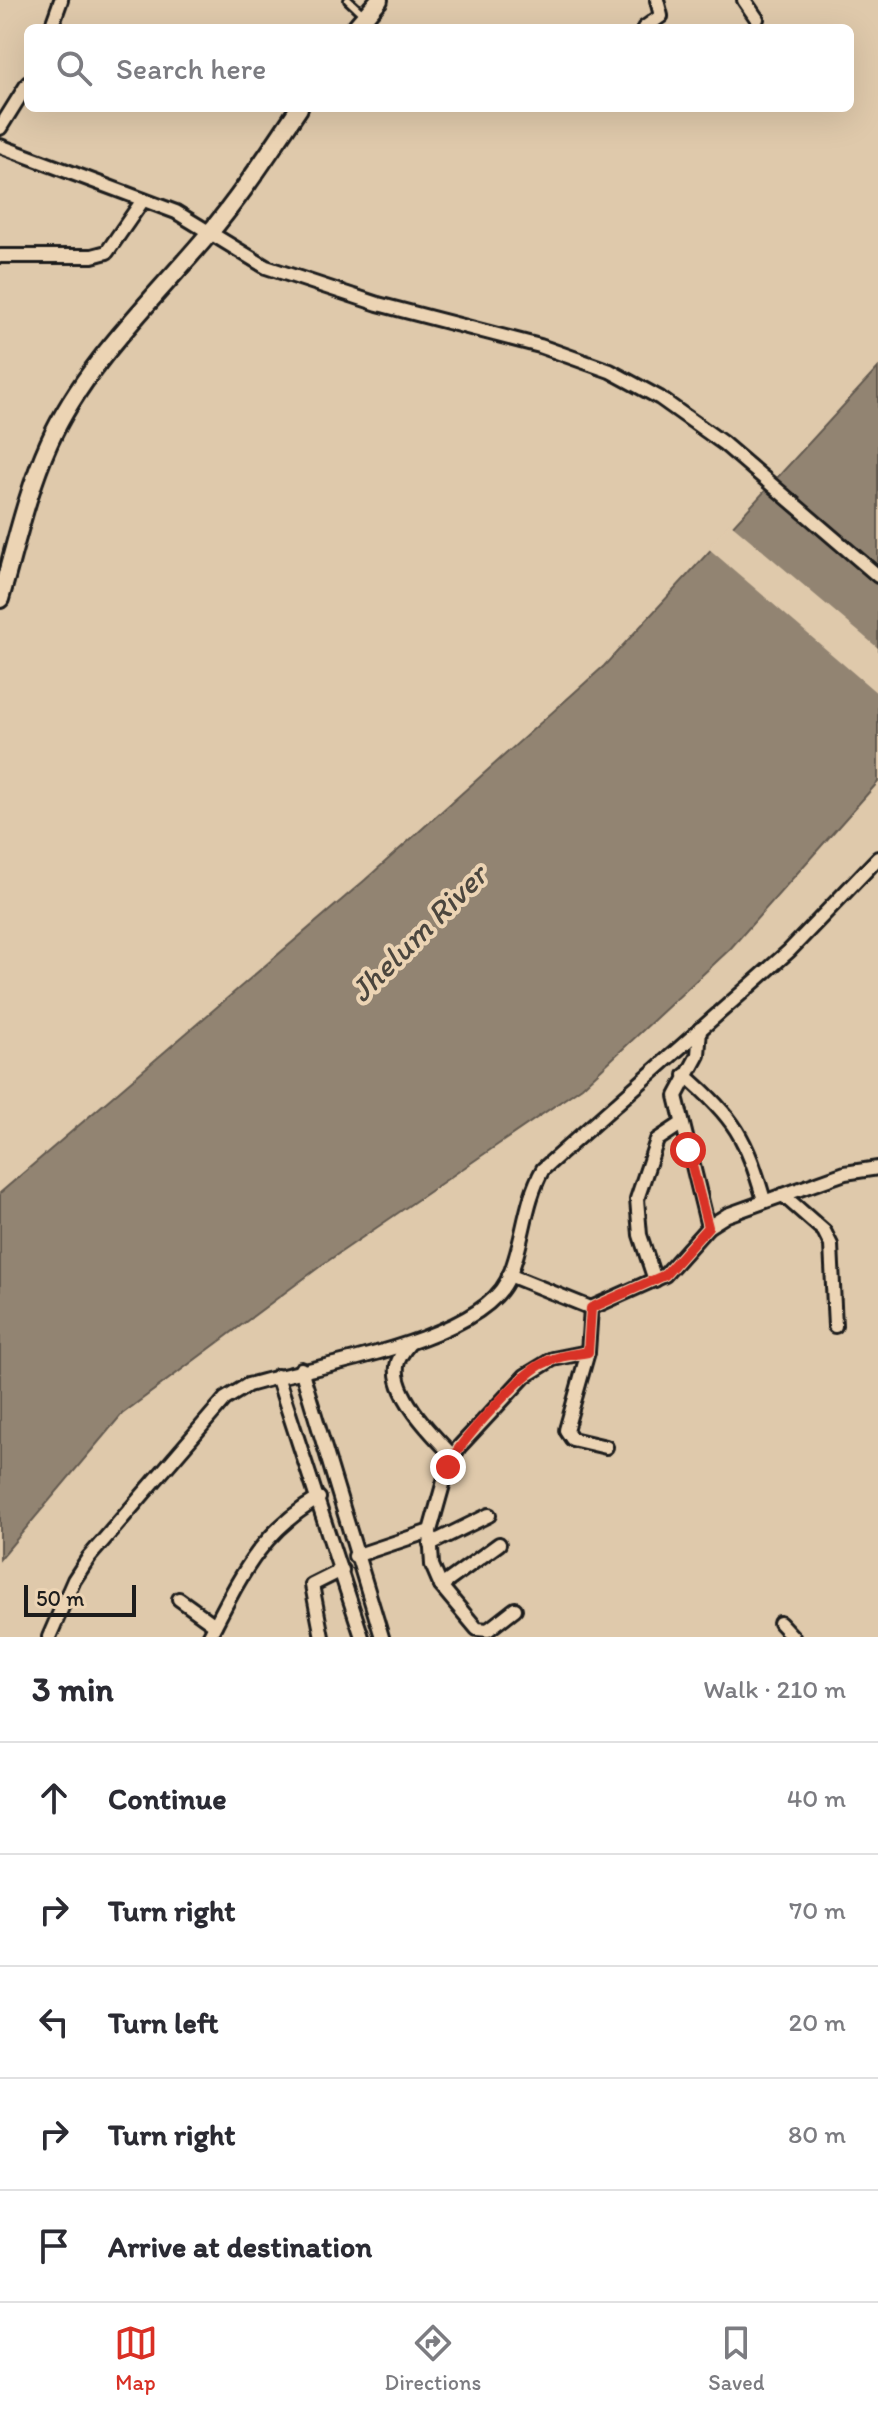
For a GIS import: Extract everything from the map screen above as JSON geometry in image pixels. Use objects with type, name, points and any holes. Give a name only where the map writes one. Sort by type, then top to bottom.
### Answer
[{"type":"street","points":[[52,24],[61,0]]},
{"type":"street","points":[[359,21],[379,0]]},
{"type":"street","points":[[650,24],[661,16],[657,0]]},
{"type":"street","points":[[744,0],[757,19]]},
{"type":"street","points":[[0,128],[24,89]]},
{"type":"street","points":[[1,592],[34,482],[49,442],[71,403],[108,353],[211,232],[296,112]]},
{"type":"street","points":[[0,146],[176,212],[266,267],[378,304],[540,346],[610,371],[660,398],[723,443],[878,576]]},
{"type":"street","points":[[0,256],[92,256],[107,252],[143,200]]},
{"type":"street","points":[[49,1637],[74,1580],[117,1521],[225,1399],[248,1385],[298,1370],[409,1344],[486,1304],[509,1275],[533,1188],[543,1169],[789,951],[877,863]]},
{"type":"street","points":[[700,1029],[698,1055],[676,1096],[708,1227]]},
{"type":"street","points":[[685,1075],[729,1116],[745,1141],[764,1200]]},
{"type":"street","points":[[655,1280],[640,1235],[637,1199],[657,1140],[681,1124]]},
{"type":"street","points":[[509,1275],[591,1308],[655,1280],[677,1263],[708,1227],[764,1200],[845,1173],[878,1168]]},
{"type":"street","points":[[783,1195],[824,1231],[831,1245],[835,1326]]},
{"type":"street","points":[[591,1308],[588,1352],[566,1430],[572,1439],[606,1447]]},
{"type":"street","points":[[409,1344],[397,1367],[400,1385],[425,1425],[453,1456]]},
{"type":"street","points":[[515,1609],[488,1630],[477,1629],[441,1586],[432,1565],[430,1538],[453,1456],[537,1367],[553,1359],[588,1352]]},
{"type":"street","points":[[298,1370],[382,1637]]},
{"type":"street","points":[[279,1376],[362,1637]]},
{"type":"street","points":[[179,1599],[212,1631],[255,1552],[267,1537],[288,1516],[319,1498]]},
{"type":"street","points":[[355,1556],[430,1538],[489,1515]]},
{"type":"street","points":[[441,1586],[499,1544]]},
{"type":"street","points":[[322,1637],[312,1585],[342,1570]]},
{"type":"street","points":[[780,1623],[793,1637]]},
{"type":"lane","points":[[348,0],[359,21]]},
{"type":"water","name":"Jhelum River","points":[[878,368],[878,782],[730,949],[582,1087],[322,1265],[122,1414],[0,1559],[0,1193],[365,880],[604,666]]},
{"type":"pier","points":[[730,523],[878,648],[878,694],[708,548]]},
{"type":"route","points":[[448,1467],[459,1447],[525,1376],[553,1359],[588,1352],[591,1308],[665,1275],[708,1227],[688,1150]]}]
